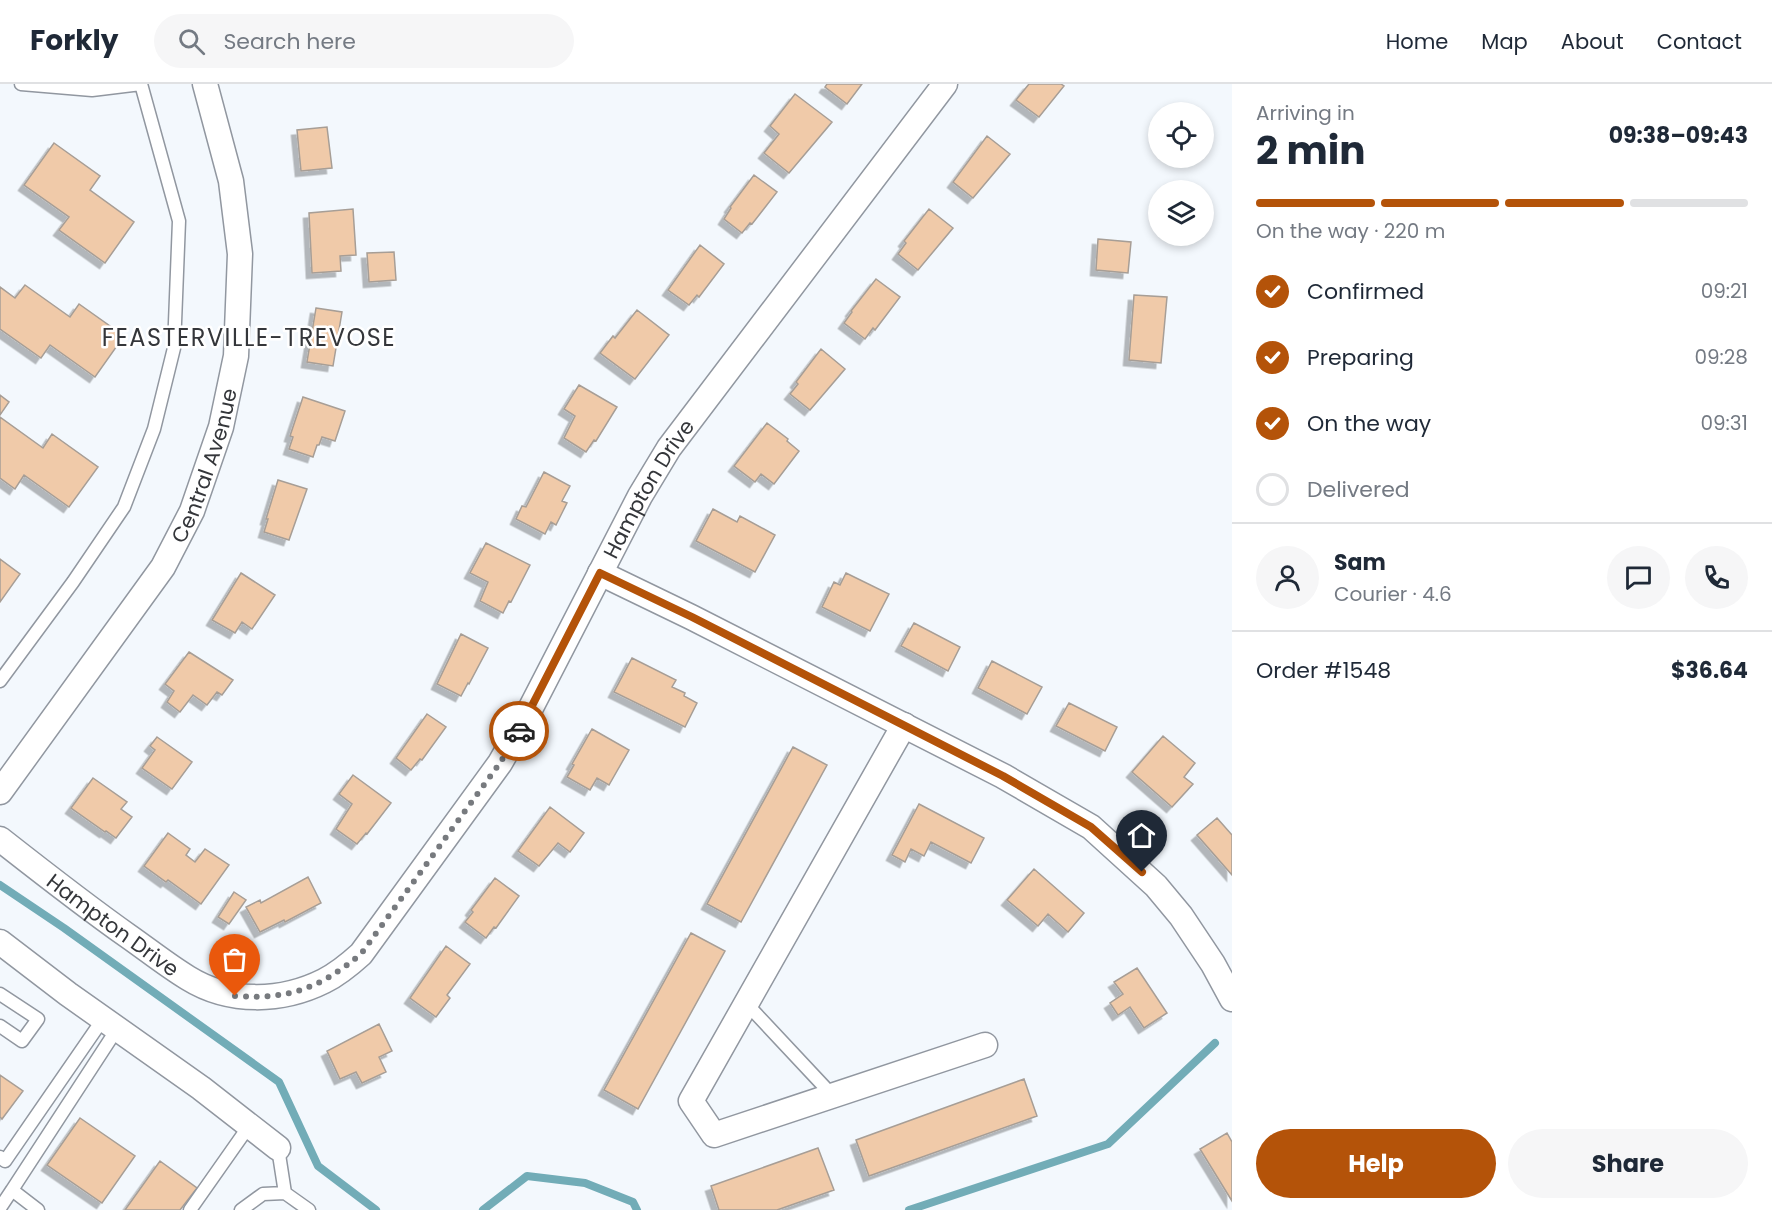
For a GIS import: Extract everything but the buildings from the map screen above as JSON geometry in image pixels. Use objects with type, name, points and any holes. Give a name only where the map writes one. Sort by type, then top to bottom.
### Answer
[{"type":"street","name":"Central Avenue","points":[[0,792],[164,567],[192,511],[222,427],[236,356],[240,254],[231,181],[205,84]]},
{"type":"street","name":"Hampton Drive","points":[[0,840],[88,908],[189,979],[213,990],[235,996],[262,998],[290,994],[340,972],[361,954],[500,763],[640,496],[669,448],[945,84]]},
{"type":"street","points":[[600,573],[692,617],[1003,776],[1091,827],[1156,886],[1213,964],[1232,999]]},
{"type":"street","points":[[904,725],[691,1101],[714,1135],[985,1045]]},
{"type":"street","points":[[0,942],[201,1088],[278,1148]]},
{"type":"lane","points":[[0,681],[73,582],[124,507],[154,429],[174,348],[179,221],[141,84],[92,90],[21,84]]},
{"type":"lane","points":[[0,994],[38,1019],[22,1041],[0,1026]]},
{"type":"lane","points":[[746,1002],[833,1096]]},
{"type":"lane","points":[[0,1157],[5,1161],[110,1024]]},
{"type":"lane","points":[[0,1208],[110,1024]]},
{"type":"lane","points":[[190,1210],[249,1126]]},
{"type":"lane","points":[[278,1148],[285,1193]]},
{"type":"lane","points":[[12,1190],[38,1210]]},
{"type":"lane","points":[[241,1210],[263,1194],[285,1193],[309,1210]]},
{"type":"waterway","points":[[0,885],[279,1082],[318,1166],[376,1210]]},
{"type":"waterway","points":[[909,1210],[1108,1144],[1215,1043]]},
{"type":"waterway","points":[[483,1210],[527,1176],[585,1183],[633,1202],[637,1210]]},
{"type":"way so far","points":[[235,996],[262,998],[290,994],[340,972],[361,954],[500,763],[519,731]]},
{"type":"district","name":"FEASTERVILLE-TREVOSE","points":[[249,337]]},
{"type":"route","points":[[519,731],[600,573],[692,617],[748,648],[818,681],[1003,776],[1091,827],[1142,872]]}]
